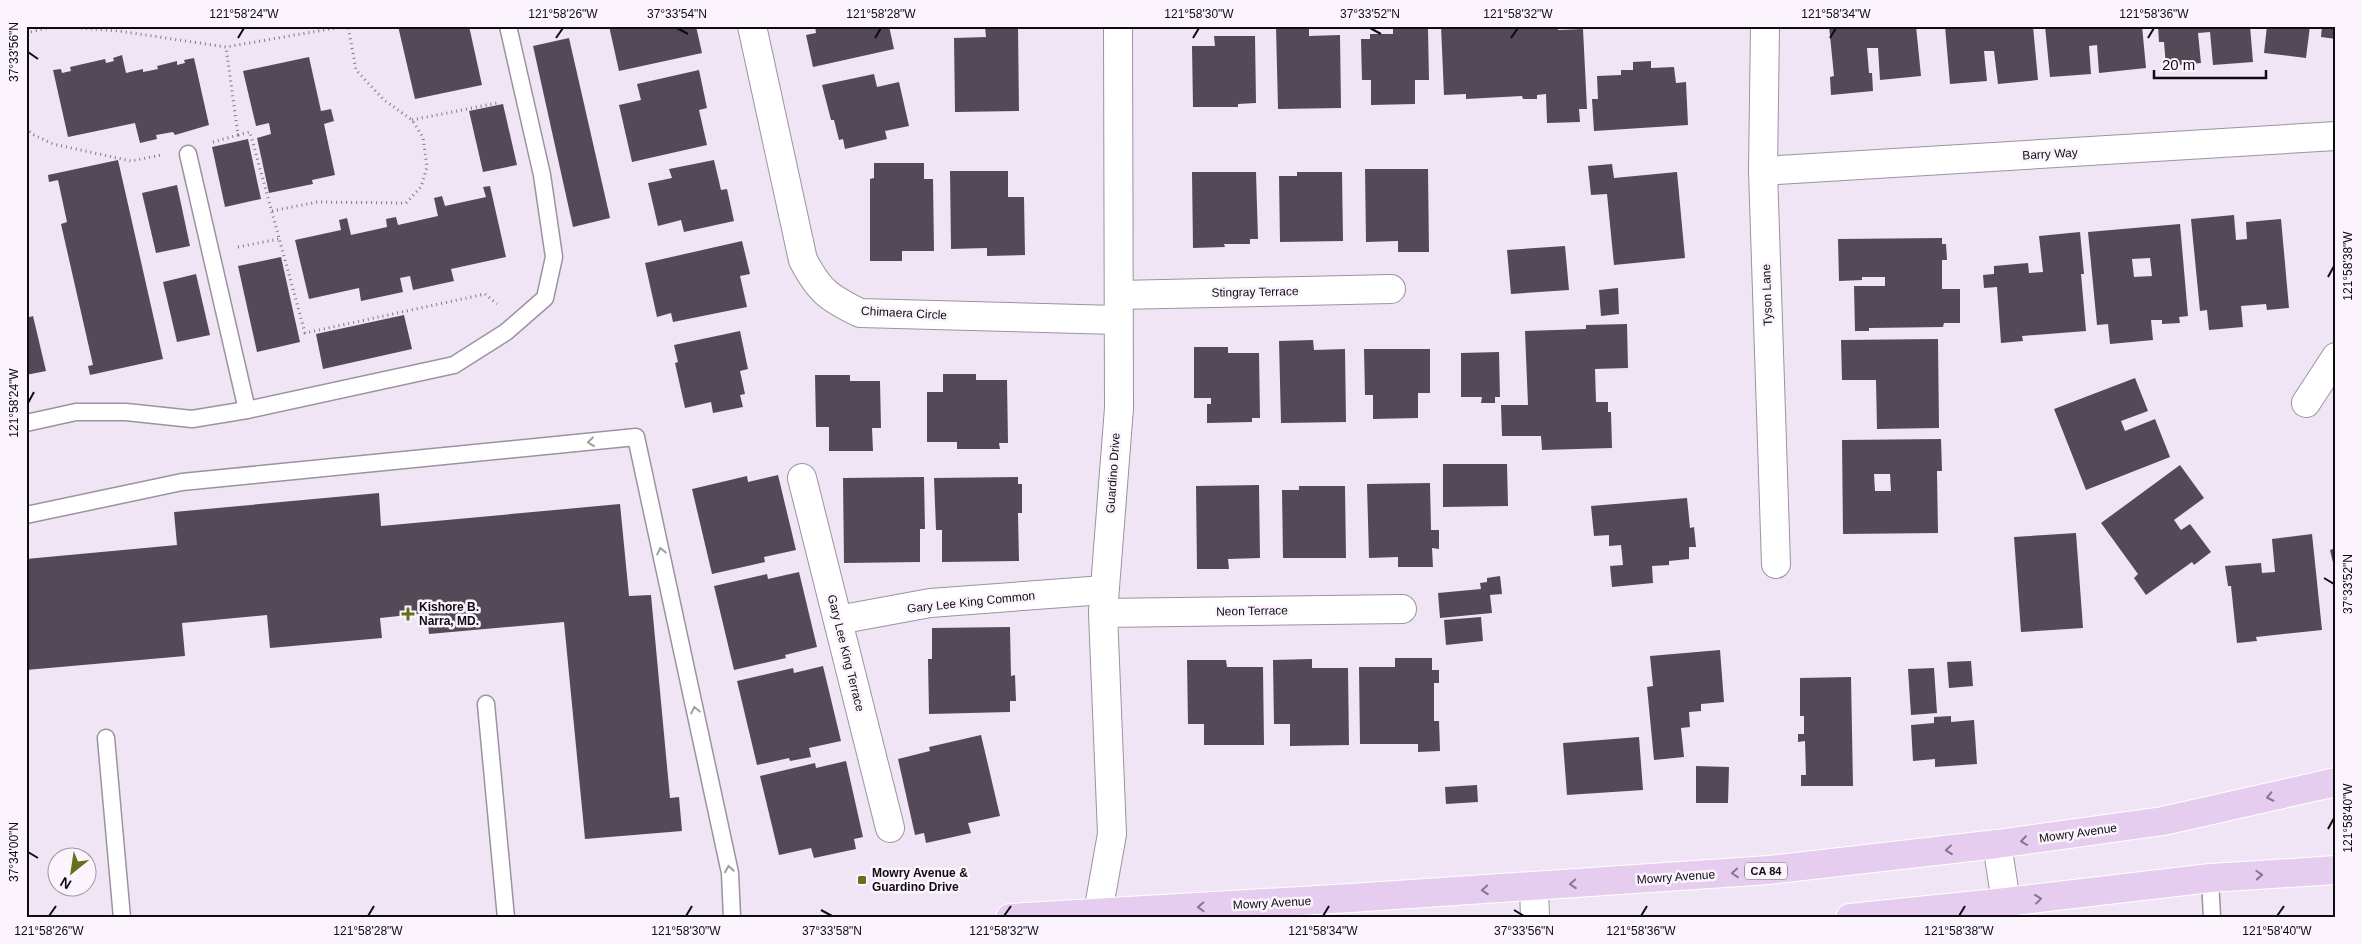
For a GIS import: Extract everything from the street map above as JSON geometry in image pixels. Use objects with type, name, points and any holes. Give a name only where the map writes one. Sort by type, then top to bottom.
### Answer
[{"type":"main road","name":"Mowry Avenue","points":[[1010,918],[1098,914],[1769,870],[1997,844],[2163,821],[2336,782]]},
{"type":"main road","points":[[1850,918],[2006,910],[2210,878],[2336,870]]},
{"type":"street","name":"Chimaera Circle","points":[[752,26],[803,260],[814,282],[834,301],[860,313],[1118,308]]},
{"type":"street","name":"Guardino Drive","points":[[1098,914],[1112,834],[1104,602],[1118,408],[1118,26]]},
{"type":"street","name":"Tyson Lane","points":[[1765,26],[1763,171],[1776,564]]},
{"type":"street","name":"Barry Way","points":[[1763,171],[2336,136]]},
{"type":"street","name":"Stingray Terrace","points":[[1118,308],[1391,289]]},
{"type":"street","points":[[2306,403],[2336,357]]},
{"type":"street","name":"Gary Lee King Terrace","points":[[802,478],[890,828]]},
{"type":"street","name":"Neon Terrace","points":[[1104,602],[1402,608]]},
{"type":"street","name":"Gary Lee King Common","points":[[838,620],[930,603],[1104,602]]},
{"type":"street","points":[[1997,844],[2006,910]]},
{"type":"street","points":[[1534,886],[1536,918]]},
{"type":"lane","points":[[26,423],[76,412],[126,412],[192,419],[247,410],[454,365],[506,332],[546,298],[554,257],[542,175],[508,26]]},
{"type":"lane","points":[[188,154],[247,410]]},
{"type":"lane","points":[[26,515],[182,482],[636,437],[730,873],[732,918]]},
{"type":"lane","points":[[486,704],[506,918]]},
{"type":"lane","points":[[106,738],[122,918]]},
{"type":"lane","points":[[2210,878],[2212,918]]},
{"type":"path","points":[[26,32],[56,26],[119,32],[226,47],[348,26],[356,70],[384,100],[412,120],[422,137],[427,167],[421,187],[406,202],[317,202],[272,212]]},
{"type":"path","points":[[226,47],[238,135]]},
{"type":"path","points":[[412,120],[524,98]]},
{"type":"path","points":[[26,128],[32,134],[53,144],[131,162],[168,154]]},
{"type":"path","points":[[204,145],[250,132],[305,333],[485,294],[520,320]]},
{"type":"path","points":[[211,252],[279,239]]},
{"type":"building","points":[[398,26],[469,26],[482,85],[415,99]]},
{"type":"building","points":[[609,26],[696,26],[702,53],[619,71]]},
{"type":"building","points":[[815,26],[889,26],[894,49],[813,67],[806,35],[816,33]]},
{"type":"building","points":[[1276,26],[1309,26],[1309,36],[1340,35],[1341,108],[1278,109]]},
{"type":"building","points":[[1441,26],[1558,26],[1558,30],[1583,29],[1587,109],[1579,109],[1580,122],[1547,123],[1546,94],[1537,95],[1537,99],[1523,99],[1522,96],[1466,99],[1466,94],[1444,95]]},
{"type":"building","points":[[1829,26],[1916,26],[1921,76],[1880,80],[1878,48],[1867,48],[1873,91],[1831,95],[1830,77],[1834,76]]},
{"type":"building","points":[[1945,26],[2033,26],[2038,80],[1998,84],[1994,51],[1984,51],[1987,81],[1950,84]]},
{"type":"building","points":[[2045,26],[2142,26],[2146,68],[2099,73],[2097,45],[2089,46],[2091,74],[2050,77]]},
{"type":"building","points":[[2158,26],[2250,26],[2253,62],[2213,65],[2210,32],[2198,33],[2201,63],[2166,66],[2164,42],[2159,42]]},
{"type":"building","points":[[2267,26],[2310,26],[2306,58],[2264,53]]},
{"type":"building","points":[[2322,26],[2336,26],[2336,39],[2321,37]]},
{"type":"building","points":[[985,27],[1018,27],[1019,111],[955,112],[954,38],[986,37]]},
{"type":"building","points":[[1393,29],[1428,29],[1429,80],[1415,80],[1415,104],[1371,105],[1371,80],[1362,80],[1361,39],[1370,39],[1370,34],[1393,34]]},
{"type":"building","points":[[1214,36],[1255,36],[1256,103],[1238,104],[1238,107],[1193,107],[1192,46],[1215,46]]},
{"type":"building","points":[[569,38],[610,218],[573,227],[533,46]]},
{"type":"building","points":[[122,55],[126,73],[143,69],[143,72],[158,69],[157,66],[177,61],[177,65],[185,63],[184,60],[194,58],[209,125],[175,135],[173,132],[156,135],[157,139],[140,143],[135,123],[68,137],[53,70],[61,69],[62,73],[71,71],[70,67],[105,59],[106,63],[114,61],[113,58]]},
{"type":"building","points":[[309,57],[321,111],[331,109],[334,121],[324,124],[335,175],[312,180],[313,184],[269,193],[257,138],[271,134],[269,123],[256,126],[243,71]]},
{"type":"building","points":[[1651,61],[1651,68],[1674,67],[1676,83],[1686,82],[1688,125],[1594,131],[1592,99],[1598,99],[1597,76],[1621,75],[1621,70],[1633,70],[1633,62]]},
{"type":"building","points":[[699,70],[707,108],[699,110],[707,145],[632,162],[619,105],[641,100],[637,84]]},
{"type":"building","points":[[874,74],[877,87],[899,82],[909,126],[885,131],[887,139],[845,149],[843,139],[839,140],[834,120],[831,120],[822,85]]},
{"type":"building","points":[[503,104],[517,165],[483,172],[469,111]]},
{"type":"building","points":[[248,139],[261,199],[225,207],[212,147]]},
{"type":"building","points":[[118,160],[163,359],[90,375],[88,366],[93,365],[61,224],[67,222],[58,180],[49,182],[48,175]]},
{"type":"building","points":[[714,160],[721,190],[727,189],[734,221],[684,232],[681,220],[658,226],[648,183],[672,178],[669,169]]},
{"type":"building","points":[[874,163],[924,163],[924,179],[933,179],[934,251],[902,251],[902,261],[870,261],[870,179],[874,178]]},
{"type":"building","points":[[1612,164],[1614,178],[1677,172],[1685,258],[1614,265],[1607,194],[1591,195],[1588,166]]},
{"type":"building","points":[[1365,169],[1428,169],[1429,252],[1398,252],[1398,241],[1366,242]]},
{"type":"building","points":[[950,171],[1008,171],[1008,197],[1024,197],[1025,255],[987,256],[987,248],[951,249]]},
{"type":"building","points":[[1192,172],[1256,172],[1258,239],[1250,239],[1250,244],[1224,244],[1225,247],[1193,248]]},
{"type":"building","points":[[1297,172],[1342,172],[1343,241],[1280,242],[1279,176],[1297,176]]},
{"type":"building","points":[[177,185],[190,246],[156,253],[142,193]]},
{"type":"building","points":[[490,186],[506,257],[451,269],[454,281],[413,290],[410,276],[400,278],[403,292],[361,301],[359,288],[309,299],[295,240],[341,230],[339,220],[347,218],[351,235],[387,227],[386,219],[396,217],[398,225],[438,216],[434,198],[442,196],[445,206],[486,197],[483,187]]},
{"type":"building","points":[[2234,215],[2236,240],[2247,239],[2246,222],[2281,219],[2289,308],[2267,310],[2266,304],[2241,306],[2243,327],[2209,330],[2207,310],[2200,311],[2191,219]]},
{"type":"building","points":[[2180,224],[2188,316],[2179,317],[2180,323],[2162,324],[2162,320],[2151,320],[2153,340],[2110,344],[2108,324],[2097,325],[2088,232]],"holes":[[[2150,258],[2152,276],[2134,277],[2132,259]]]},
{"type":"building","points":[[2080,232],[2084,274],[2081,274],[2086,331],[2022,336],[2023,341],[2001,343],[1997,287],[1984,288],[1983,275],[1994,274],[1994,266],[2028,263],[2029,273],[2043,272],[2039,236]]},
{"type":"building","points":[[1942,238],[1942,244],[1946,244],[1947,260],[1942,260],[1942,289],[1960,289],[1960,323],[1944,323],[1943,327],[1869,328],[1869,331],[1855,331],[1854,286],[1885,286],[1885,277],[1862,277],[1862,280],[1839,281],[1838,239]]},
{"type":"building","points":[[742,241],[750,274],[740,276],[747,307],[673,322],[671,313],[657,317],[645,263]]},
{"type":"building","points":[[1565,246],[1569,290],[1511,294],[1507,250]]},
{"type":"building","points":[[281,257],[300,342],[257,352],[238,266]]},
{"type":"building","points":[[196,274],[210,335],[177,342],[163,282]]},
{"type":"building","points":[[1618,288],[1619,314],[1601,316],[1599,290]]},
{"type":"building","points":[[404,315],[412,349],[323,369],[316,334]]},
{"type":"building","points":[[33,316],[46,371],[26,375],[26,318]]},
{"type":"building","points":[[1627,324],[1628,368],[1595,369],[1596,402],[1608,402],[1608,412],[1611,412],[1612,448],[1542,450],[1541,436],[1502,436],[1501,405],[1528,405],[1525,331],[1586,329],[1586,325]]},
{"type":"building","points":[[740,331],[748,369],[740,371],[745,394],[740,395],[743,407],[713,413],[711,402],[685,408],[675,363],[678,362],[674,345]]},
{"type":"building","points":[[1938,339],[1939,428],[1877,429],[1876,380],[1842,380],[1841,340]]},
{"type":"building","points":[[1313,340],[1314,350],[1345,349],[1346,422],[1281,423],[1279,341]]},
{"type":"building","points":[[1194,347],[1228,347],[1228,353],[1259,353],[1260,418],[1252,418],[1252,422],[1207,423],[1207,404],[1211,404],[1211,398],[1194,398]]},
{"type":"building","points":[[1364,349],[1430,349],[1430,393],[1418,393],[1418,418],[1373,419],[1373,395],[1365,395]]},
{"type":"building","points":[[1499,352],[1500,397],[1495,397],[1495,403],[1481,403],[1482,397],[1461,397],[1461,353]]},
{"type":"building","points":[[943,374],[976,374],[976,380],[1007,380],[1008,443],[999,443],[1000,449],[957,449],[957,442],[927,442],[927,392],[943,392]]},
{"type":"building","points":[[815,375],[850,375],[850,381],[880,381],[881,428],[872,428],[873,451],[829,451],[829,427],[816,427]]},
{"type":"building","points":[[2135,378],[2148,411],[2121,421],[2125,431],[2155,419],[2170,457],[2086,490],[2054,409]]},
{"type":"building","points":[[1941,439],[1942,471],[1937,471],[1938,533],[1843,534],[1842,440]],"holes":[[[1874,474],[1890,474],[1891,491],[1875,491]]]},
{"type":"building","points":[[1443,464],[1507,464],[1508,506],[1443,507]]},
{"type":"building","points":[[2180,465],[2204,498],[2174,520],[2181,530],[2190,524],[2211,552],[2194,565],[2192,562],[2146,595],[2134,578],[2138,574],[2101,523]]},
{"type":"building","points":[[778,475],[796,550],[764,557],[765,562],[712,574],[692,489],[747,476],[748,482]]},
{"type":"building","points":[[924,477],[925,529],[920,529],[920,562],[844,563],[843,478]]},
{"type":"building","points":[[1018,477],[1018,484],[1022,484],[1022,513],[1018,513],[1019,561],[942,562],[942,530],[936,530],[934,478]]},
{"type":"building","points":[[1430,483],[1431,530],[1439,530],[1439,549],[1432,548],[1433,567],[1398,567],[1398,557],[1369,558],[1367,484]]},
{"type":"building","points":[[1259,485],[1260,558],[1228,559],[1229,569],[1197,569],[1196,486]]},
{"type":"building","points":[[1299,486],[1345,486],[1346,558],[1283,558],[1282,490],[1299,490]]},
{"type":"building","points":[[379,493],[381,526],[620,504],[629,596],[651,595],[670,798],[679,797],[682,831],[585,839],[564,622],[429,634],[427,613],[380,618],[382,638],[270,648],[267,615],[182,623],[185,656],[26,670],[26,559],[177,545],[174,512]]},
{"type":"building","points":[[1687,498],[1690,528],[1694,527],[1696,547],[1689,547],[1689,559],[1669,561],[1669,565],[1652,566],[1653,583],[1612,587],[1610,566],[1623,565],[1621,545],[1609,546],[1609,535],[1594,536],[1591,506]]},
{"type":"building","points":[[2076,533],[2083,628],[2021,632],[2014,537]]},
{"type":"building","points":[[2312,534],[2322,630],[2256,637],[2257,641],[2237,643],[2231,586],[2228,586],[2225,566],[2261,563],[2262,573],[2275,572],[2272,539]]},
{"type":"building","points":[[2336,548],[2336,571],[2335,571],[2330,550]]},
{"type":"building","points":[[799,572],[817,647],[785,655],[786,658],[734,670],[714,586],[767,574],[768,579]]},
{"type":"building","points":[[1500,576],[1502,594],[1490,595],[1492,613],[1440,618],[1438,593],[1481,589],[1480,583],[1487,582],[1487,578]]},
{"type":"building","points":[[1481,617],[1483,641],[1446,645],[1444,620]]},
{"type":"building","points":[[1010,627],[1011,676],[1015,675],[1016,701],[1010,701],[1010,712],[929,714],[928,659],[932,659],[932,628]]},
{"type":"building","points":[[1720,650],[1724,702],[1701,704],[1701,711],[1689,712],[1690,727],[1681,728],[1684,757],[1654,760],[1647,687],[1653,686],[1650,656]]},
{"type":"building","points":[[1395,658],[1432,658],[1432,670],[1439,670],[1439,683],[1434,683],[1434,721],[1439,721],[1440,751],[1418,752],[1418,744],[1360,744],[1359,667],[1395,667]]},
{"type":"building","points":[[1312,659],[1312,668],[1348,668],[1349,745],[1290,746],[1290,724],[1274,724],[1273,660]]},
{"type":"building","points":[[1187,660],[1226,660],[1227,667],[1263,667],[1264,745],[1204,745],[1204,724],[1188,724]]},
{"type":"building","points":[[1971,661],[1973,686],[1949,688],[1947,662]]},
{"type":"building","points":[[823,666],[841,741],[809,748],[811,757],[790,761],[789,758],[757,765],[737,681],[793,668],[794,673]]},
{"type":"building","points":[[1934,668],[1937,713],[1911,715],[1908,669]]},
{"type":"building","points":[[1851,677],[1853,786],[1801,786],[1801,775],[1806,775],[1805,741],[1798,742],[1798,734],[1804,734],[1804,716],[1800,716],[1800,678]]},
{"type":"building","points":[[1951,716],[1951,722],[1974,720],[1977,764],[1935,767],[1935,759],[1913,761],[1911,725],[1934,723],[1934,717]]},
{"type":"building","points":[[981,735],[1000,816],[968,823],[971,833],[926,843],[924,833],[915,835],[898,759],[930,751],[929,747]]},
{"type":"building","points":[[1639,737],[1643,790],[1567,795],[1563,743]]},
{"type":"building","points":[[846,761],[863,837],[854,839],[856,849],[814,858],[811,848],[779,855],[760,776],[815,763],[816,768]]},
{"type":"building","points":[[1696,766],[1729,767],[1728,803],[1696,803]]},
{"type":"building","points":[[1477,785],[1478,802],[1446,804],[1445,787]]},
{"type":"place","name":"Kishore B. Narra, MD.","points":[[408,614]]},
{"type":"place","name":"Mowry Avenue & Guardino Drive","points":[[862,880]]}]
